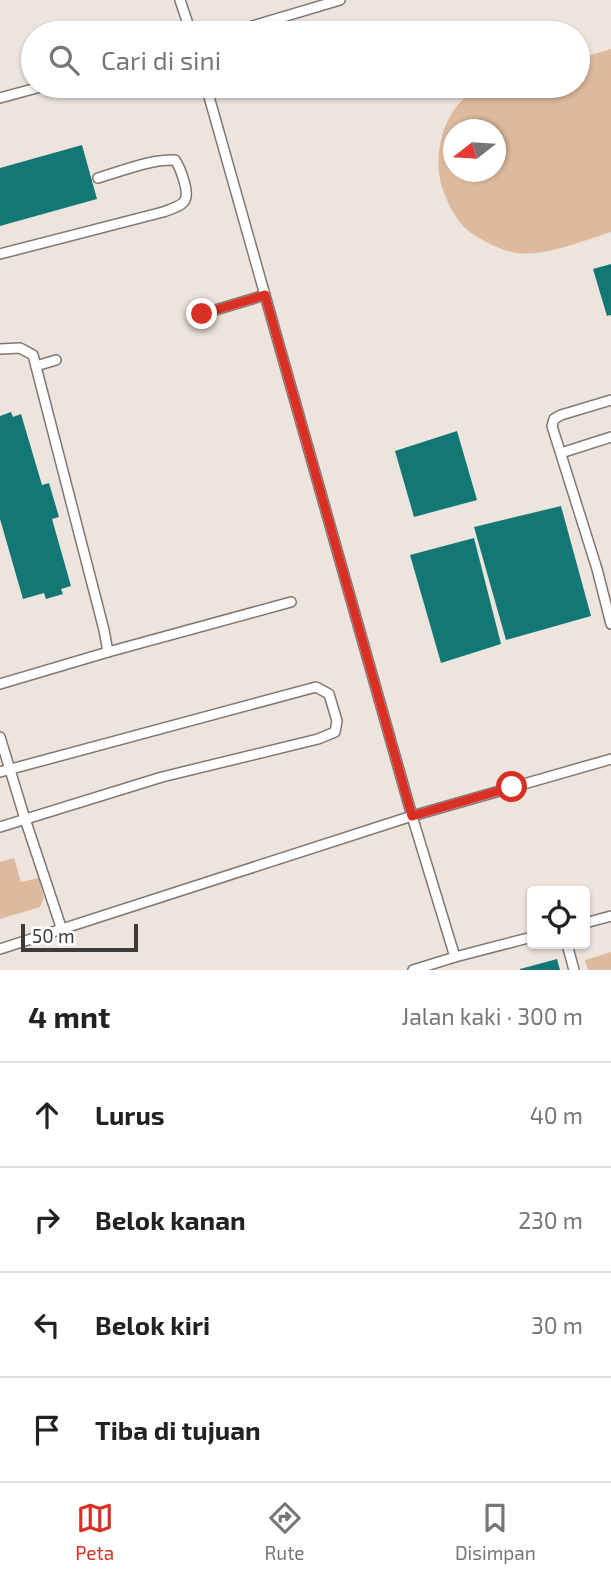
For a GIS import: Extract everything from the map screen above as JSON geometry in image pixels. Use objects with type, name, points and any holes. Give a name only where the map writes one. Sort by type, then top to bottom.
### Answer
[{"type":"lane","points":[[180,0],[187,21]]},
{"type":"lane","points":[[269,21],[340,0]]},
{"type":"lane","points":[[0,98],[21,92]]},
{"type":"lane","points":[[209,98],[412,816],[455,957]]},
{"type":"lane","points":[[0,254],[163,212],[187,200],[188,193],[175,160],[150,163],[98,178]]},
{"type":"lane","points":[[202,314],[265,295]]},
{"type":"lane","points":[[0,349],[20,348],[33,355],[108,652]]},
{"type":"lane","points":[[36,366],[56,360]]},
{"type":"lane","points":[[611,400],[561,415],[554,419],[552,426],[597,569],[611,624]]},
{"type":"lane","points":[[561,453],[611,437]]},
{"type":"lane","points":[[0,684],[291,602]]},
{"type":"lane","points":[[0,827],[162,777],[318,739],[335,732],[337,721],[329,694],[316,687],[5,770]]},
{"type":"lane","points":[[0,737],[5,770],[25,819],[62,930]]},
{"type":"lane","points":[[0,949],[412,816],[611,758]]},
{"type":"lane","points":[[590,922],[611,916]]},
{"type":"lane","points":[[413,970],[527,938]]},
{"type":"lane","points":[[568,949],[574,970]]},
{"type":"shaded area","points":[[611,49],[611,232],[564,247],[528,254],[504,250],[464,227],[452,211],[440,179],[438,165],[443,134],[443,182],[506,182],[506,119],[449,119],[465,98],[590,98],[590,55]]},
{"type":"shaded area","points":[[14,858],[21,882],[39,878],[44,898],[40,907],[0,919],[0,862]]},
{"type":"shaded area","points":[[611,952],[611,970],[588,970],[585,960]]},
{"type":"building","points":[[82,145],[97,199],[0,226],[0,168]]},
{"type":"building","points":[[611,264],[611,315],[607,316],[593,269]]},
{"type":"building","points":[[11,412],[13,417],[21,414],[42,485],[49,483],[59,517],[52,519],[71,586],[61,589],[63,594],[46,599],[44,593],[23,599],[0,519],[0,416]]},
{"type":"building","points":[[457,431],[477,500],[414,517],[395,451]]},
{"type":"building","points":[[561,506],[591,616],[506,640],[474,527]]},
{"type":"building","points":[[474,538],[501,644],[441,663],[410,555]]},
{"type":"building","points":[[557,959],[560,970],[520,970],[520,969]]},
{"type":"route","points":[[202,314],[265,295],[412,816],[512,787]]}]
